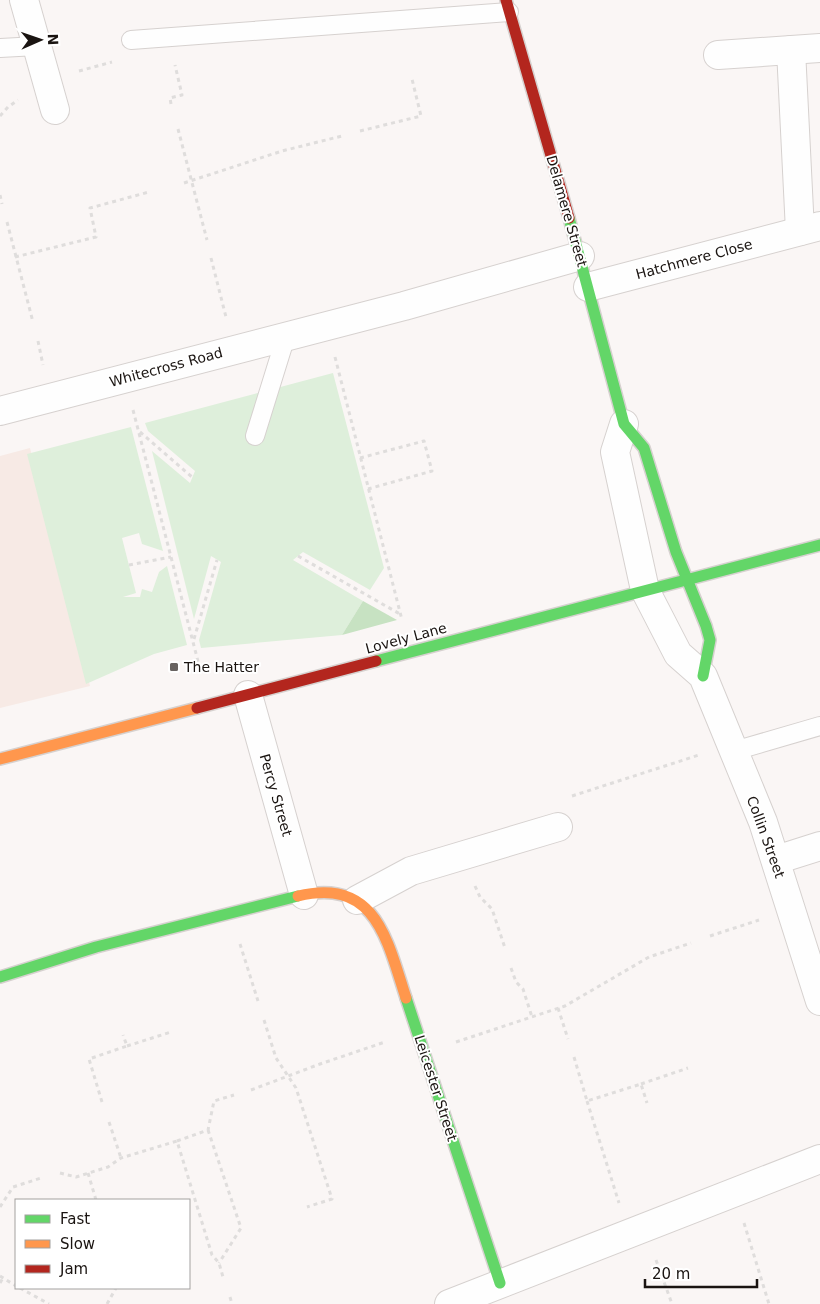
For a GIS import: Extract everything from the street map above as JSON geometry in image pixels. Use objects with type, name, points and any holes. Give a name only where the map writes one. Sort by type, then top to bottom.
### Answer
[{"type":"street","points":[[24,0],[55,110]]},
{"type":"street","name":"Delamere Street","points":[[508,6],[580,256],[624,424],[644,448],[676,552],[687,580]]},
{"type":"street","points":[[718,55],[820,48]]},
{"type":"street","name":"Hatchmere Close","points":[[588,288],[810,228],[791,50]]},
{"type":"street","name":"Whitecross Road","points":[[0,411],[332,324],[580,256]]},
{"type":"street","points":[[624,424],[615,452],[645,590]]},
{"type":"street","name":"Lovely Lane","points":[[0,759],[820,545]]},
{"type":"street","points":[[687,580],[710,640],[702,676]]},
{"type":"street","name":"Collin Street","points":[[645,590],[678,654],[702,676],[734,751],[763,822],[820,1001]]},
{"type":"street","name":"Percy Street","points":[[248,695],[304,895]]},
{"type":"street","points":[[357,900],[411,871],[558,827]]},
{"type":"street","points":[[776,860],[820,846]]},
{"type":"street","name":"Leicester Street","points":[[0,977],[96,947],[304,895],[332,892],[357,900],[375,918],[389,946],[500,1284]]},
{"type":"street","points":[[449,1304],[820,1159]]},
{"type":"lane","points":[[131,40],[508,6]]},
{"type":"lane","points":[[0,48],[37,46]]},
{"type":"lane","points":[[255,436],[286,336]]},
{"type":"lane","points":[[734,751],[820,726]]},
{"type":"path","points":[[168,37],[182,95],[170,98],[171,104]]},
{"type":"path","points":[[47,80],[125,58],[131,40]]},
{"type":"path","points":[[360,131],[421,116],[412,79]]},
{"type":"path","points":[[178,129],[207,240]]},
{"type":"path","points":[[184,183],[282,151],[342,136]]},
{"type":"path","points":[[15,257],[96,237],[90,208],[149,192]]},
{"type":"path","points":[[0,195],[2,204]]},
{"type":"path","points":[[7,222],[33,322]]},
{"type":"path","points":[[211,258],[234,350]]},
{"type":"path","points":[[332,324],[335,364],[410,652]]},
{"type":"path","points":[[124,378],[210,705]]},
{"type":"path","points":[[138,431],[192,477]]},
{"type":"path","points":[[360,458],[424,441],[432,471],[368,489]]},
{"type":"path","points":[[298,556],[400,614]]},
{"type":"path","points":[[128,565],[171,557]]},
{"type":"path","points":[[193,641],[216,560]]},
{"type":"path","points":[[558,827],[569,796],[703,754],[734,751]]},
{"type":"path","points":[[464,855],[480,897],[492,909],[505,948]]},
{"type":"path","points":[[710,936],[791,910]]},
{"type":"path","points":[[230,913],[258,1001]]},
{"type":"path","points":[[424,1053],[565,1006],[649,956],[691,943]]},
{"type":"path","points":[[511,968],[516,982],[523,989],[532,1017]]},
{"type":"path","points":[[558,1008],[568,1039]]},
{"type":"path","points":[[264,1020],[276,1058],[296,1088],[332,1199],[307,1207]]},
{"type":"path","points":[[102,1102],[89,1059],[171,1032]]},
{"type":"path","points":[[251,1090],[320,1064],[417,1032]]},
{"type":"path","points":[[123,1035],[127,1046]]},
{"type":"path","points":[[574,1057],[587,1101],[636,1231],[672,1304]]},
{"type":"path","points":[[587,1101],[688,1068]]},
{"type":"path","points":[[640,1084],[647,1103]]},
{"type":"path","points":[[219,1263],[241,1228],[208,1130],[214,1101],[234,1096]]},
{"type":"path","points":[[109,1122],[120,1158]]},
{"type":"path","points":[[60,1172],[76,1177],[108,1167],[120,1158],[208,1130]]},
{"type":"path","points":[[177,1141],[212,1255],[219,1263],[224,1278]]},
{"type":"path","points":[[88,1173],[96,1199]]},
{"type":"path","points":[[0,1207],[13,1187],[41,1178]]},
{"type":"path","points":[[735,1192],[769,1304]]},
{"type":"path","points":[[0,1283],[1,1277],[15,1285]]},
{"type":"path","points":[[22,1289],[48,1304]]},
{"type":"path","points":[[107,1304],[115,1289]]},
{"type":"path","points":[[230,1297],[232,1304]]},
{"type":"shaded area","points":[[30,448],[90,686],[0,708],[0,456]]},
{"type":"green space","points":[[333,373],[384,568],[370,590],[303,552],[293,560],[363,601],[342,635],[201,648],[199,640],[221,562],[211,556],[194,619],[152,451],[190,483],[195,471],[148,431],[145,423]]},
{"type":"green space","points":[[131,427],[163,551],[142,544],[139,533],[122,538],[136,593],[123,597],[140,597],[142,589],[152,592],[159,572],[167,566],[187,645],[154,654],[86,684],[27,454]]},
{"type":"green space","points":[[363,601],[397,620],[342,635]]},
{"type":"traffic: fast","points":[[569,218],[624,424],[644,448],[676,552],[706,626],[710,640],[703,676]]},
{"type":"traffic: fast","points":[[376,661],[820,545]]},
{"type":"traffic: fast","points":[[0,977],[96,947],[298,896]]},
{"type":"traffic: fast","points":[[406,998],[500,1283]]},
{"type":"traffic: slow","points":[[0,759],[197,708]]},
{"type":"traffic: slow","points":[[298,896],[324,893],[345,896],[361,905],[374,918],[384,935],[406,998]]},
{"type":"traffic: jam","points":[[506,0],[569,218]]},
{"type":"traffic: jam","points":[[197,708],[376,661]]},
{"type":"place","name":"The Hatter","points":[[174,667]]}]
